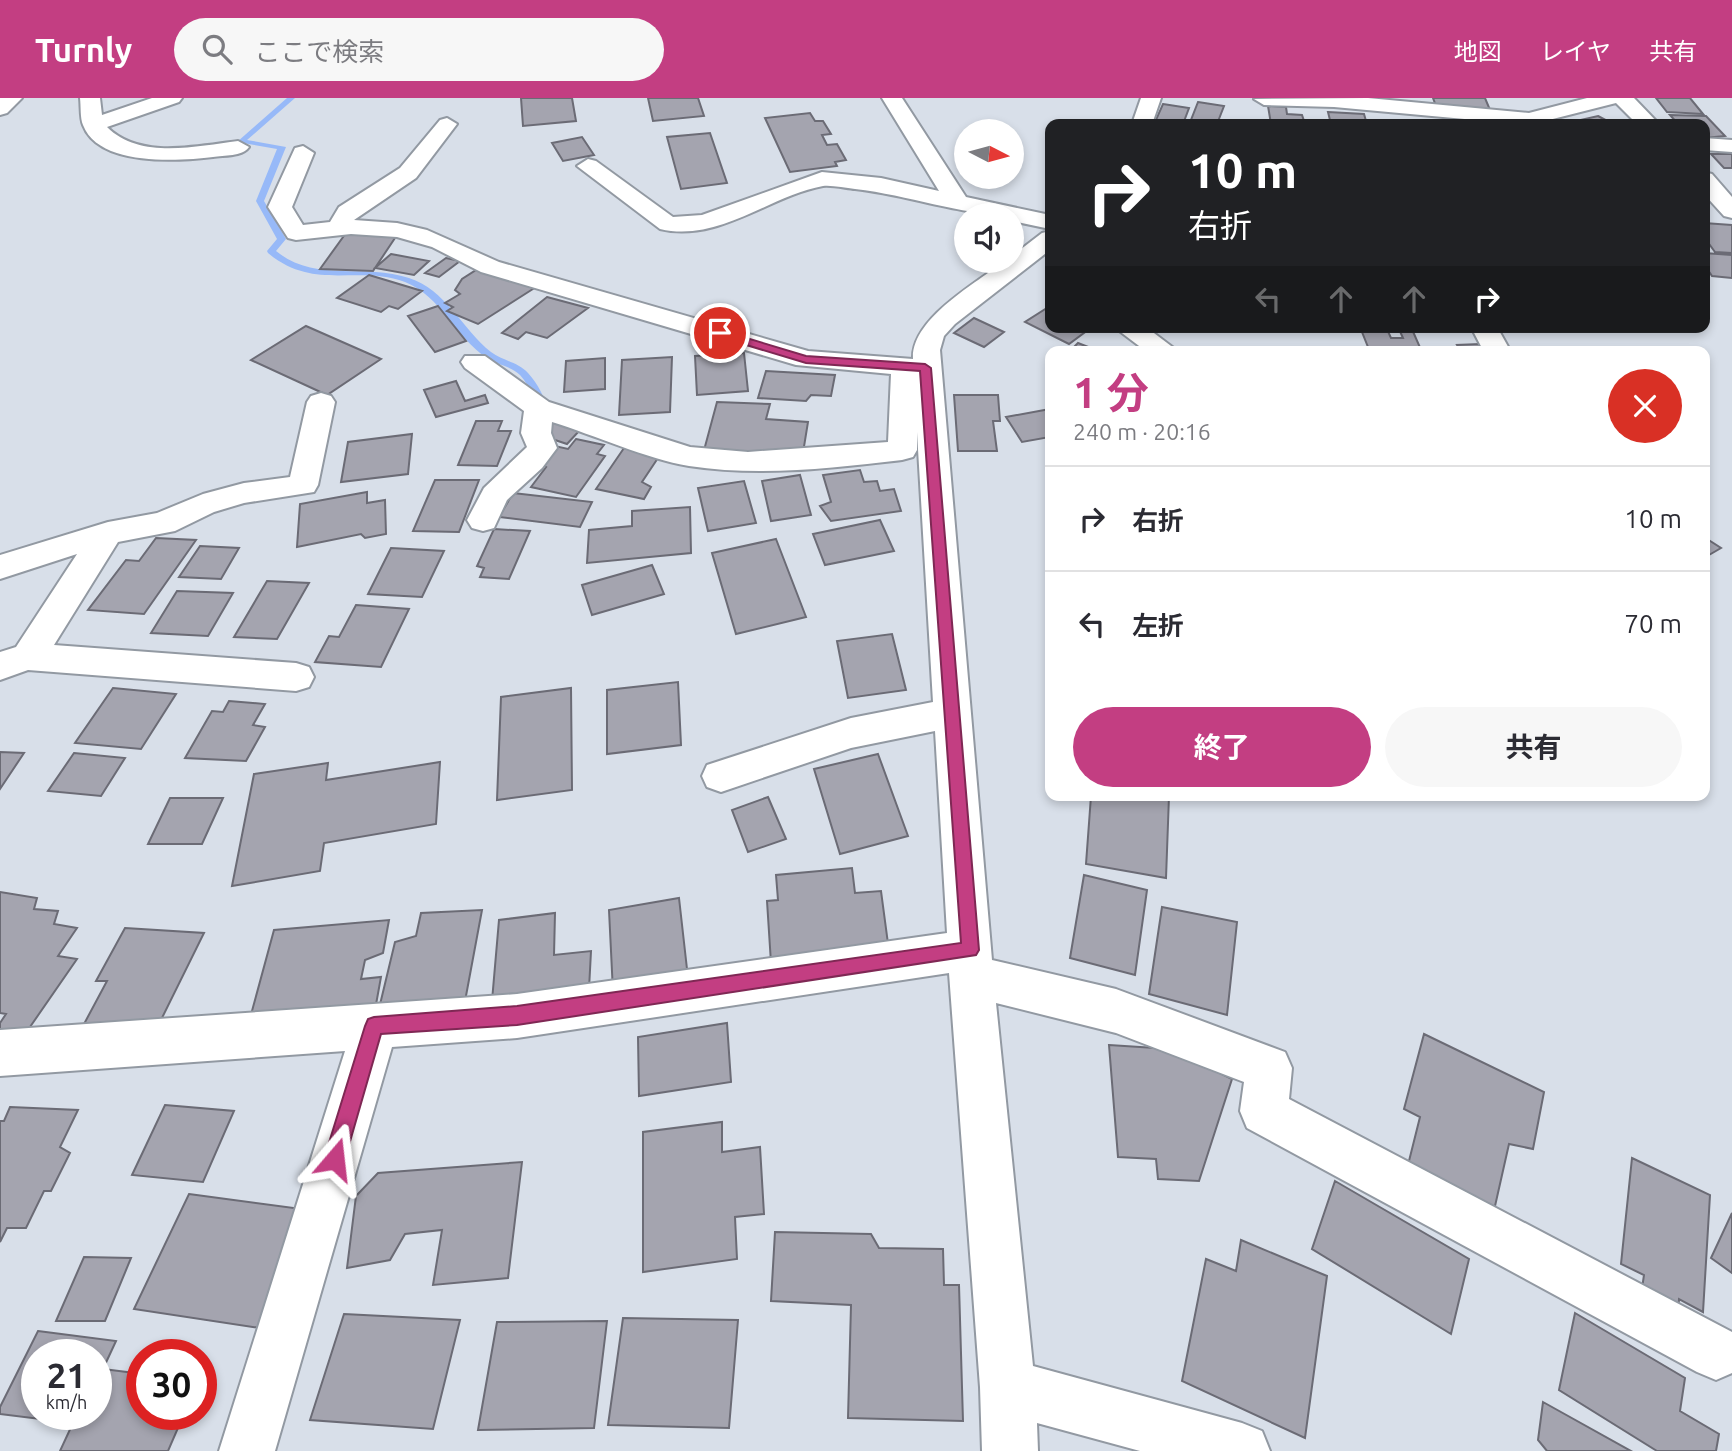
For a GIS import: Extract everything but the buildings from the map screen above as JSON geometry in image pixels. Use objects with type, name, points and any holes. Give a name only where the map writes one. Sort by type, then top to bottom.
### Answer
[{"type":"street","points":[[0,109],[12,98]]},
{"type":"street","points":[[90,98],[93,125],[103,138],[116,147],[134,152],[181,153],[238,147]]},
{"type":"street","points":[[93,125],[172,98]]},
{"type":"street","points":[[892,98],[958,203]]},
{"type":"street","points":[[1144,119],[1152,98]]},
{"type":"street","points":[[1264,99],[1334,102],[1529,119],[1611,98]]},
{"type":"street","points":[[1623,98],[1644,119]]},
{"type":"street","points":[[340,227],[347,212],[408,173],[447,124]]},
{"type":"street","points":[[1710,144],[1732,145]]},
{"type":"street","points":[[303,153],[280,207],[296,233],[340,227],[407,229],[452,245],[490,267],[806,359],[915,368]]},
{"type":"street","points":[[588,166],[668,225],[705,222],[822,179],[881,185],[955,203]]},
{"type":"street","points":[[1710,185],[1732,211]]},
{"type":"street","points":[[1024,217],[1045,221]]},
{"type":"street","points":[[475,362],[540,408],[688,456],[748,462],[836,458],[902,450],[915,368],[932,334],[946,318],[1045,242]]},
{"type":"street","points":[[1137,333],[1157,346]]},
{"type":"street","points":[[915,368],[952,713],[970,963],[1008,1387],[1010,1451]]},
{"type":"street","points":[[0,567],[108,533],[164,523],[203,505],[244,493],[303,485],[321,402]]},
{"type":"street","points":[[483,520],[494,496],[511,478],[531,464],[542,448],[536,433],[540,408]]},
{"type":"street","points":[[14,661],[108,533]]},
{"type":"street","points":[[14,661],[296,677]]},
{"type":"street","points":[[721,776],[851,733],[952,713]]},
{"type":"street","points":[[0,1053],[517,1016],[970,963],[1116,1011],[1269,1068],[1264,1111],[1716,1353]]},
{"type":"street","points":[[247,1451],[374,1026]]},
{"type":"street","points":[[1008,1387],[1242,1451]]},
{"type":"waterway","points":[[291,98],[241,142],[282,147],[260,201],[282,239],[271,251],[300,269],[335,274],[391,276],[418,285],[439,302],[486,353],[523,373],[530,381],[544,410]]},
{"type":"route","points":[[335,1159],[374,1026],[517,1016],[970,950],[925,368],[806,359],[720,333]]}]
